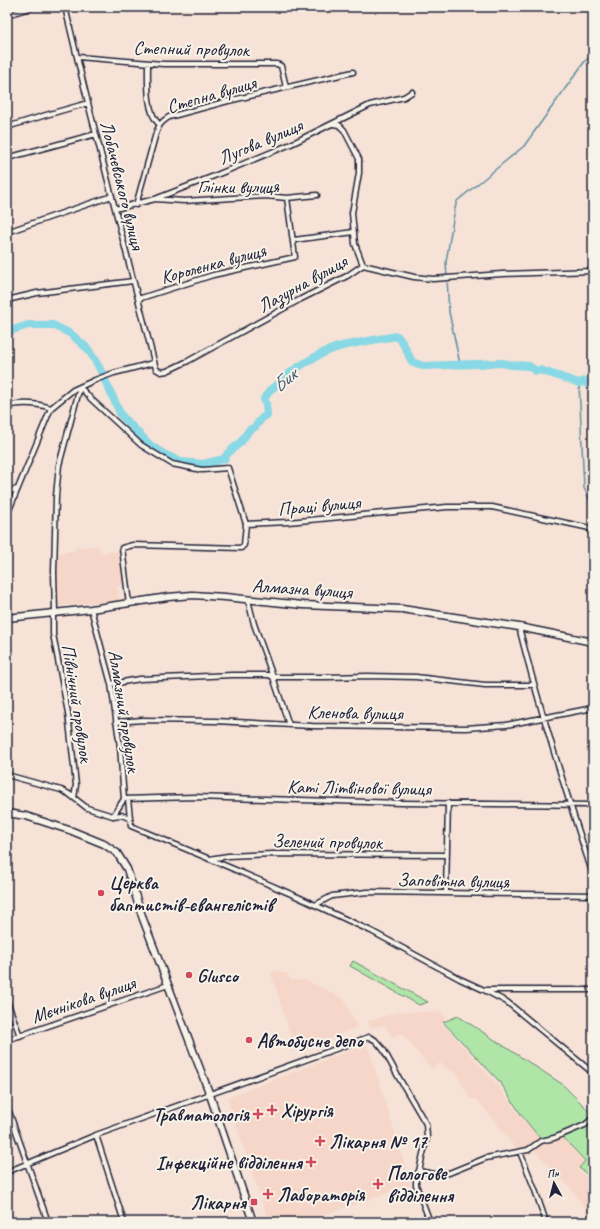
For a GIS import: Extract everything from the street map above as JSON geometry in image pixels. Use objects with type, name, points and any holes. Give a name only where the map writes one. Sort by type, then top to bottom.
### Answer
[{"type":"main road","name":"Алмазна вулиця","points":[[7,618],[92,609],[168,597],[225,597],[303,606],[402,609],[519,627],[593,642]]},
{"type":"main road","points":[[7,813],[26,816],[72,831],[104,844],[117,853],[127,868],[143,920],[210,1094],[253,1222]]},
{"type":"street","points":[[7,15],[33,7]]},
{"type":"street","name":"Лобачевського вулиця","points":[[65,7],[148,337],[153,363],[156,369]]},
{"type":"street","name":"Степний провулок","points":[[78,57],[148,63],[208,65],[277,64],[281,66],[286,88]]},
{"type":"street","points":[[148,63],[148,87],[152,115],[159,124]]},
{"type":"street","name":"Степна вулиця","points":[[136,205],[159,124],[169,117],[353,72]]},
{"type":"street","name":"Лугова вулиця","points":[[115,209],[136,205],[155,199],[291,144],[370,105],[404,97],[412,92]]},
{"type":"street","points":[[7,127],[46,114],[88,103]]},
{"type":"street","points":[[333,124],[344,130],[359,159],[360,172],[352,213],[355,244],[363,265]]},
{"type":"street","points":[[7,158],[96,134]]},
{"type":"street","points":[[593,193],[593,228]]},
{"type":"street","points":[[287,198],[317,195]]},
{"type":"street","points":[[7,232],[112,196]]},
{"type":"street","name":"Глінки вулиця","points":[[155,199],[184,201],[266,196],[287,198],[294,240],[295,257]]},
{"type":"street","points":[[294,240],[354,232]]},
{"type":"street","name":"Короленка вулиця","points":[[138,299],[213,275],[295,257]]},
{"type":"street","name":"Лазурна вулиця","points":[[156,369],[161,372],[167,371],[188,361],[301,299],[347,276],[363,265],[370,268],[381,269],[414,277],[433,279],[516,273],[593,271]]},
{"type":"street","points":[[593,266],[593,271]]},
{"type":"street","name":"Короленка вулиця","points":[[7,300],[37,293],[133,281]]},
{"type":"street","points":[[7,515],[51,408],[67,394],[95,380],[114,373],[153,363]]},
{"type":"street","points":[[80,387],[141,445],[172,464],[202,470],[228,468],[246,524],[244,544],[241,548],[133,545],[122,548],[130,604]]},
{"type":"street","name":"Північний провулок","points":[[74,798],[76,785],[68,713],[54,634],[54,572],[56,496],[59,465],[80,387]]},
{"type":"street","points":[[7,406],[26,403],[38,404],[51,408]]},
{"type":"street","points":[[7,492],[17,489]]},
{"type":"street","name":"Праці вулиця","points":[[246,524],[288,522],[470,506],[492,507],[593,530]]},
{"type":"street","points":[[248,600],[254,624],[289,725]]},
{"type":"street","name":"Алмазний провулок","points":[[92,609],[111,684],[126,799],[113,816]]},
{"type":"street","points":[[519,627],[534,685],[570,805],[593,875]]},
{"type":"street","points":[[111,684],[140,679],[269,675],[273,677],[416,677],[484,685],[534,685]]},
{"type":"street","name":"Кленова вулиця","points":[[116,722],[143,720],[216,721],[289,725],[466,728],[506,725],[593,708]]},
{"type":"street","points":[[7,775],[61,790],[87,808],[113,816],[121,815],[130,818]]},
{"type":"street","name":"Каті Літвінової вулиця","points":[[126,799],[194,797],[402,803],[593,805]]},
{"type":"street","points":[[126,799],[131,826],[315,905],[371,931],[460,979],[507,1002],[593,1073]]},
{"type":"street","points":[[446,893],[448,803]]},
{"type":"street","name":"Зелений провулок","points":[[208,859],[228,856],[272,854],[446,855]]},
{"type":"street","name":"Заповітна вулиця","points":[[315,905],[332,896],[367,892],[593,895]]},
{"type":"street","name":"Мєчнікова вулиця","points":[[7,1040],[168,985]]},
{"type":"street","points":[[484,990],[593,990]]},
{"type":"street","points":[[7,1001],[20,1036]]},
{"type":"street","points":[[7,1172],[96,1135],[369,1037],[375,1040],[383,1049],[398,1078],[426,1124],[427,1137],[419,1171],[416,1175],[416,1185],[430,1222]]},
{"type":"street","points":[[7,1106],[48,1222]]},
{"type":"street","points":[[419,1171],[434,1174],[449,1172],[486,1158],[528,1150],[541,1141],[554,1138],[585,1125],[593,1118]]},
{"type":"street","points":[[96,1135],[124,1222]]},
{"type":"street","points":[[520,1152],[546,1222]]},
{"type":"shaded area","points":[[99,546],[100,553],[119,551],[124,584],[117,586],[119,600],[58,606],[56,576],[58,553],[75,551],[77,547]]},
{"type":"shaded area","points":[[276,971],[288,974],[290,980],[307,981],[344,999],[357,1027],[296,1052],[271,973]]},
{"type":"shaded area","points":[[439,1011],[446,1018],[442,1023],[497,1084],[521,1117],[539,1138],[549,1145],[562,1136],[584,1162],[577,1169],[587,1178],[593,1180],[593,1219],[572,1190],[531,1147],[517,1150],[477,1100],[470,1098],[457,1074],[440,1063],[432,1069],[402,1033],[393,1037],[384,1025],[371,1028],[368,1021],[400,1012],[434,1012],[436,1015]]},
{"type":"shaded area","name":"Лікарня № 17","points":[[367,1044],[411,1185],[303,1222],[269,1222],[227,1098]]},
{"type":"green space","points":[[353,961],[428,1002],[419,1005],[350,966]]},
{"type":"green space","points":[[458,1016],[562,1084],[593,1115],[593,1179],[579,1168],[585,1161],[562,1136],[549,1136],[544,1139],[539,1137],[522,1116],[500,1082],[443,1022]]},
{"type":"waterway","points":[[454,212],[457,201],[524,146],[585,61],[593,54]]},
{"type":"waterway","points":[[454,214],[446,262],[449,312],[460,364]]},
{"type":"waterway","name":"Бик","points":[[7,332],[28,325],[53,325],[71,334],[88,349],[99,367],[121,415],[150,445],[181,462],[203,464],[224,459],[228,453],[241,442],[249,430],[255,427],[262,418],[267,415],[264,399],[271,389],[281,382],[282,379],[295,369],[326,351],[363,342],[397,336],[404,345],[412,362],[423,366],[502,363],[529,366],[536,371],[540,370],[579,383],[585,381],[593,387]]},
{"type":"waterway","points":[[579,383],[584,488],[593,507]]},
{"type":"place","name":"Церква баптистів-євангелістів","points":[[101,893]]},
{"type":"place","name":"Glusco","points":[[189,975]]},
{"type":"place","name":"Автобусне депо","points":[[249,1040]]},
{"type":"place","name":"Хірургія","points":[[272,1110]]},
{"type":"place","name":"Травматологія","points":[[258,1114]]},
{"type":"place","name":"Лікарня № 17","points":[[320,1141]]},
{"type":"place","name":"Інфекційне відділення","points":[[311,1162]]},
{"type":"place","name":"Пологове відділення","points":[[378,1184]]},
{"type":"place","name":"Лабораторія","points":[[268,1194]]},
{"type":"place","name":"Лікарня","points":[[254,1202]]}]
